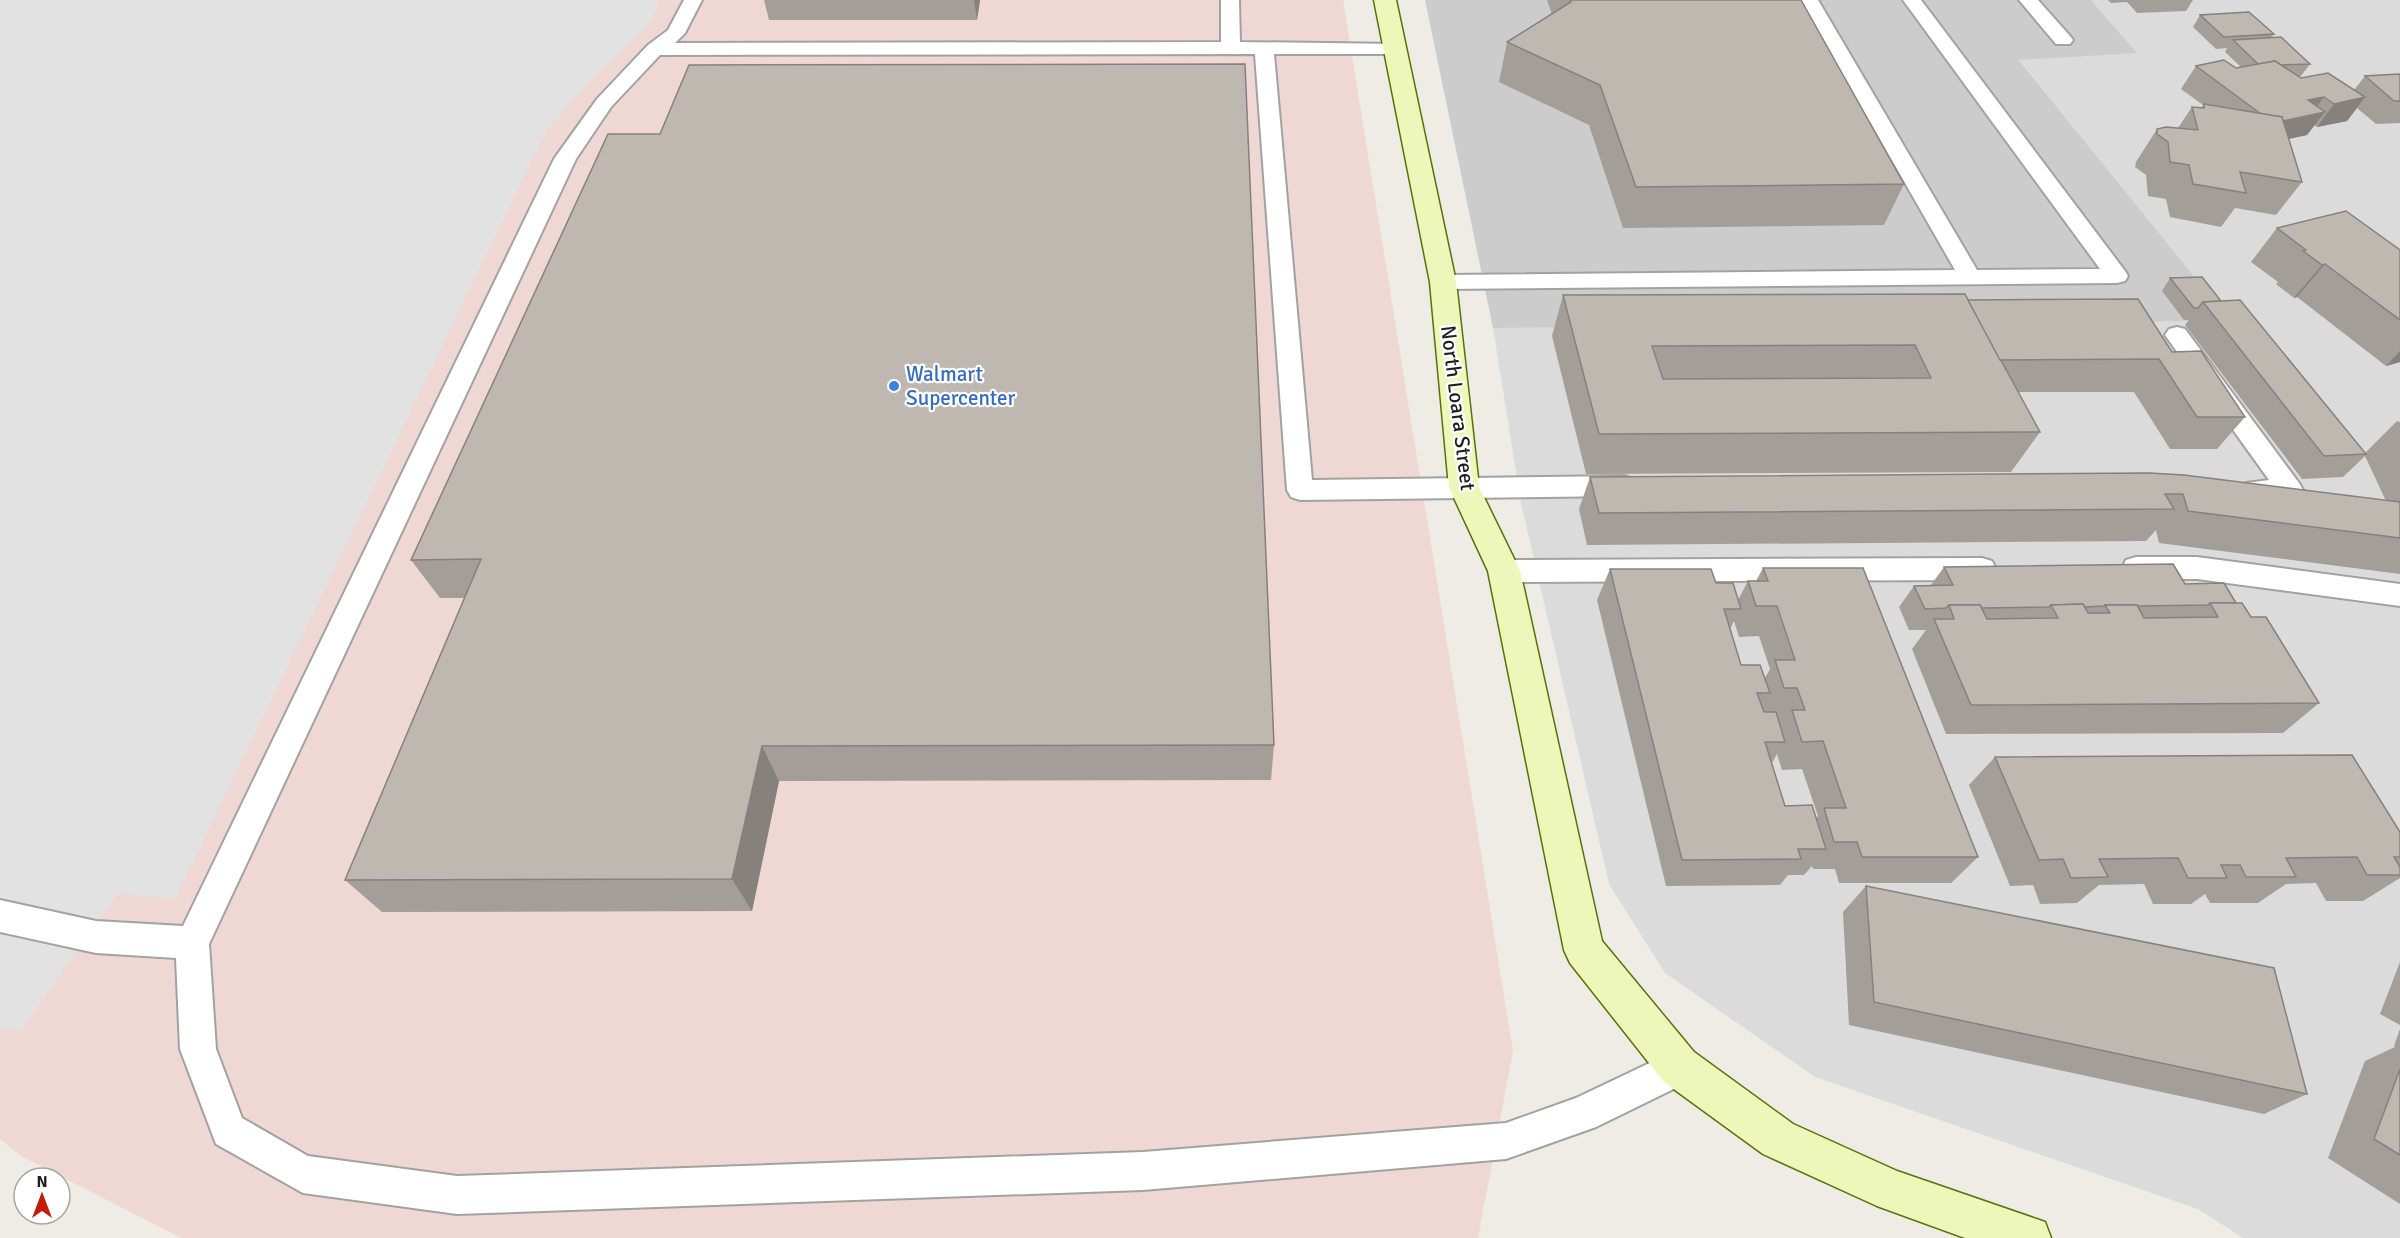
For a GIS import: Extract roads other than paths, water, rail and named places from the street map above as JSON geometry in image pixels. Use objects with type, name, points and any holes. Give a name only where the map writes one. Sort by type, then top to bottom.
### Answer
[{"type":"street","name":"North Loara Street","points":[[1385,0],[1443,282],[1464,487],[1504,571],[1584,950],[1679,1067]]},
{"type":"street","points":[[1679,1067],[1778,1139],[1892,1191],[2029,1238]]},
{"type":"lane","points":[[693,0],[676,33],[655,49],[604,103],[566,159],[192,943],[198,1048],[229,1131],[303,1174],[457,1195],[1143,1171],[1506,1141],[1583,1114],[1679,1067]]},
{"type":"lane","points":[[1230,0],[1231,49]]},
{"type":"lane","points":[[1809,0],[1970,277]]},
{"type":"lane","points":[[1443,282],[2117,276],[1912,0]]},
{"type":"lane","points":[[2028,0],[2063,40]]},
{"type":"lane","points":[[655,49],[1394,48]]},
{"type":"lane","points":[[1264,49],[1300,490],[1649,486]]},
{"type":"lane","points":[[2177,335],[2290,490],[2231,490]]},
{"type":"lane","points":[[2115,568],[2197,568],[2400,595]]},
{"type":"lane","points":[[1504,571],[2009,569]]},
{"type":"lane","points":[[0,915],[96,937],[192,943]]},
{"type":"place","name":"Walmart Supercenter","points":[[894,386]]}]
